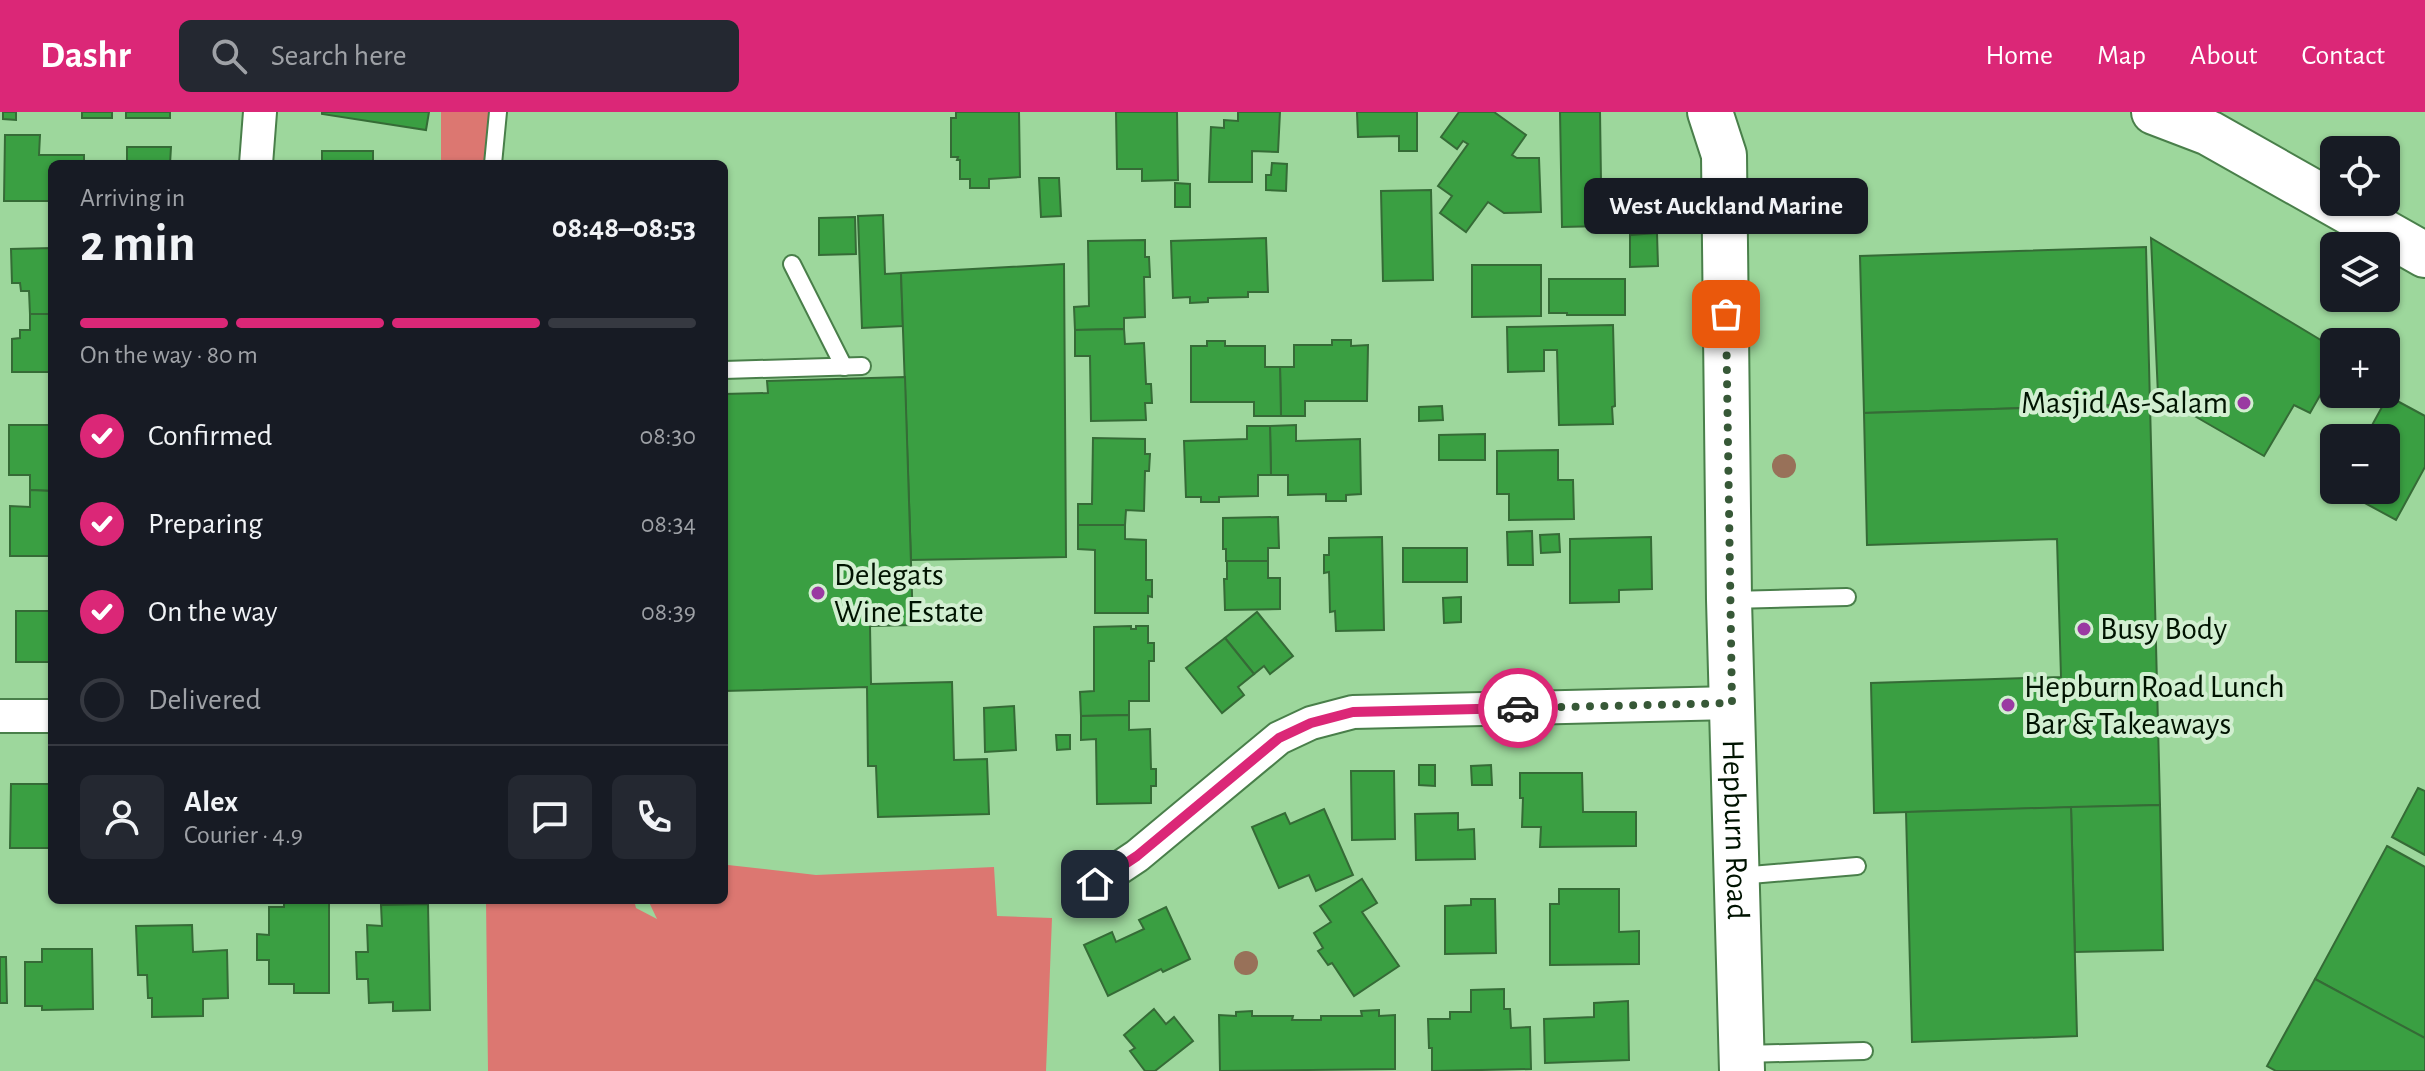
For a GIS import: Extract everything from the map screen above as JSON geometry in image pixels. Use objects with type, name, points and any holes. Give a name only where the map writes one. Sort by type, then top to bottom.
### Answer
[{"type":"main road","name":"Hepburn Road","points":[[1710,112],[1724,155],[1729,600],[1742,1063]]},
{"type":"main road","name":"Hepburn Road","points":[[1724,155],[1744,112]]},
{"type":"main road","points":[[2154,112],[2210,123],[2425,255]]},
{"type":"street","points":[[256,160],[260,112]]},
{"type":"street","points":[[1095,884],[1137,856],[1279,738],[1321,720],[1353,712],[1732,703]]},
{"type":"street","points":[[0,716],[48,716]]},
{"type":"lane","points":[[493,160],[498,112]]},
{"type":"lane","points":[[792,264],[844,367]]},
{"type":"lane","points":[[728,370],[862,366]]},
{"type":"lane","points":[[1729,600],[1847,597]]},
{"type":"lane","points":[[1735,877],[1857,866]]},
{"type":"lane","points":[[1742,1063],[1864,1051]]},
{"type":"shaded area","points":[[441,112],[494,112],[489,160],[441,160]]},
{"type":"shaded area","points":[[728,865],[816,875],[994,867],[997,916],[1052,918],[1046,1071],[488,1071],[486,904],[635,904],[636,908],[657,919],[650,904],[728,904]]},
{"type":"building","points":[[3,112],[16,112],[16,120],[3,119]]},
{"type":"building","points":[[82,112],[112,112],[112,118],[82,118]]},
{"type":"building","points":[[126,112],[170,112],[170,118],[126,118]]},
{"type":"building","points":[[322,112],[429,112],[426,130]]},
{"type":"building","points":[[956,112],[1019,112],[1020,177],[989,179],[989,188],[970,188],[970,179],[960,179],[960,160],[951,157],[951,118],[956,118]]},
{"type":"building","points":[[1116,112],[1177,112],[1178,180],[1142,181],[1142,169],[1117,169]]},
{"type":"building","points":[[1238,112],[1280,112],[1278,152],[1252,151],[1252,182],[1209,182],[1211,127],[1224,128],[1224,120],[1238,121]]},
{"type":"building","points":[[1357,112],[1417,112],[1417,151],[1399,151],[1399,136],[1358,137]]},
{"type":"building","points":[[1459,112],[1494,112],[1526,135],[1512,155],[1517,158],[1539,158],[1541,212],[1504,213],[1488,202],[1466,232],[1440,213],[1452,196],[1438,186],[1468,144],[1463,141],[1457,149],[1441,137]]},
{"type":"building","points":[[1560,112],[1600,112],[1601,181],[1622,180],[1623,222],[1562,227]]},
{"type":"building","points":[[5,135],[40,135],[39,155],[84,155],[84,160],[48,160],[48,201],[4,201]]},
{"type":"building","points":[[127,147],[171,147],[170,160],[127,160]]},
{"type":"building","points":[[322,151],[373,151],[373,160],[322,160]]},
{"type":"building","points":[[1272,163],[1287,164],[1286,191],[1266,190],[1266,175],[1271,175]]},
{"type":"building","points":[[1039,178],[1059,178],[1061,216],[1041,217]]},
{"type":"building","points":[[1175,183],[1190,184],[1190,207],[1175,207]]},
{"type":"building","points":[[1431,190],[1433,280],[1383,281],[1381,191]]},
{"type":"building","points":[[883,215],[885,274],[901,273],[903,326],[862,328],[858,216]]},
{"type":"building","points":[[855,217],[856,254],[819,255],[819,218]]},
{"type":"building","points":[[1657,233],[1658,266],[1630,267],[1630,235]]},
{"type":"building","points":[[1266,238],[1268,292],[1248,292],[1248,297],[1208,298],[1208,302],[1190,303],[1190,297],[1173,298],[1171,241]]},
{"type":"building","points":[[2151,238],[2320,340],[2320,396],[2310,413],[2294,405],[2264,456],[2158,395]]},
{"type":"building","points":[[1145,240],[1150,277],[1144,277],[1145,317],[1124,318],[1124,329],[1075,330],[1074,307],[1089,306],[1088,241]]},
{"type":"building","points":[[2146,247],[2150,404],[1864,413],[1860,256]]},
{"type":"building","points":[[48,248],[48,314],[30,314],[29,291],[21,291],[20,283],[12,283],[11,249]]},
{"type":"building","points":[[1064,264],[1066,557],[911,560],[901,273]]},
{"type":"building","points":[[1472,265],[1541,265],[1541,316],[1472,317]]},
{"type":"building","points":[[1549,279],[1625,279],[1625,315],[1549,313]]},
{"type":"building","points":[[30,314],[48,314],[48,372],[12,372],[12,339],[20,338],[20,330],[30,330]]},
{"type":"building","points":[[1613,325],[1613,424],[1559,425],[1557,350],[1544,350],[1544,371],[1508,372],[1507,327]]},
{"type":"building","points":[[1124,329],[1125,344],[1144,343],[1146,384],[1151,384],[1152,403],[1145,403],[1146,420],[1091,421],[1090,356],[1075,356],[1075,330]]},
{"type":"building","points":[[1332,340],[1351,340],[1351,346],[1368,345],[1367,401],[1305,401],[1305,416],[1281,416],[1280,367],[1294,367],[1294,345],[1332,345]]},
{"type":"building","points":[[1207,341],[1225,341],[1225,346],[1265,346],[1265,367],[1280,367],[1281,416],[1254,416],[1254,402],[1191,402],[1191,346],[1207,346]]},
{"type":"building","name":"Delegats Wine Estate","points":[[905,377],[913,625],[870,626],[871,684],[952,682],[954,760],[987,759],[989,814],[878,817],[876,766],[868,766],[867,687],[728,691],[728,394],[768,393],[767,381]]},
{"type":"building","points":[[2400,402],[2425,416],[2425,467],[2396,520],[2367,504],[2400,504],[2400,424],[2373,424],[2381,408],[2400,408]]},
{"type":"building","points":[[2150,404],[2160,805],[1874,813],[1871,683],[2061,677],[2057,539],[1867,545],[1864,413]]},
{"type":"building","points":[[1442,406],[1443,420],[1419,421],[1419,407]]},
{"type":"building","points":[[9,425],[48,425],[48,491],[30,490],[30,475],[9,475]]},
{"type":"building","points":[[1296,425],[1296,441],[1360,439],[1361,494],[1346,495],[1346,501],[1326,501],[1326,494],[1288,495],[1288,475],[1271,475],[1270,426]]},
{"type":"building","points":[[1247,426],[1270,426],[1271,475],[1258,475],[1258,496],[1219,497],[1219,502],[1201,502],[1201,497],[1186,497],[1184,441],[1247,439]]},
{"type":"building","points":[[1485,434],[1485,460],[1439,460],[1439,435]]},
{"type":"building","points":[[1093,438],[1145,439],[1145,454],[1150,454],[1149,471],[1145,471],[1144,511],[1126,510],[1125,525],[1078,525],[1078,504],[1092,504]]},
{"type":"building","points":[[1558,450],[1558,480],[1573,480],[1574,519],[1509,520],[1509,494],[1497,494],[1497,451]]},
{"type":"building","points":[[30,490],[48,491],[48,556],[10,556],[10,506],[30,507]]},
{"type":"building","points":[[1278,517],[1279,548],[1268,548],[1268,561],[1226,561],[1223,518]]},
{"type":"building","points":[[1078,525],[1125,525],[1125,539],[1146,540],[1146,580],[1152,580],[1148,613],[1095,613],[1095,550],[1078,549]]},
{"type":"building","points":[[1532,531],[1533,565],[1508,565],[1507,532]]},
{"type":"building","points":[[1559,534],[1560,552],[1541,553],[1540,535]]},
{"type":"building","points":[[1382,537],[1384,630],[1336,631],[1335,611],[1330,612],[1329,572],[1324,573],[1324,555],[1329,555],[1329,538]]},
{"type":"building","points":[[1651,537],[1652,589],[1619,590],[1619,602],[1570,603],[1570,539]]},
{"type":"building","points":[[1403,548],[1467,548],[1467,582],[1403,582]]},
{"type":"building","points":[[1227,561],[1268,561],[1268,578],[1280,578],[1280,609],[1225,610]]},
{"type":"building","points":[[1461,597],[1461,622],[1444,623],[1443,598]]},
{"type":"building","points":[[16,611],[48,611],[48,662],[16,662]]},
{"type":"building","points":[[1257,612],[1293,656],[1270,674],[1264,666],[1254,674],[1225,638]]},
{"type":"building","points":[[1131,626],[1131,629],[1136,629],[1136,626],[1148,626],[1148,643],[1154,643],[1154,661],[1149,661],[1149,701],[1129,701],[1129,715],[1081,716],[1080,692],[1094,691],[1094,627]]},
{"type":"building","points":[[1225,638],[1254,674],[1238,687],[1244,695],[1222,713],[1186,668]]},
{"type":"building","points":[[1014,706],[1016,750],[985,752],[984,708]]},
{"type":"building","points":[[1129,715],[1129,730],[1150,729],[1151,769],[1156,769],[1156,786],[1151,786],[1151,803],[1097,804],[1096,739],[1081,740],[1081,716]]},
{"type":"building","points":[[1056,735],[1070,735],[1070,749],[1057,750]]},
{"type":"building","points":[[1419,765],[1435,765],[1435,786],[1419,785]]},
{"type":"building","points":[[1491,765],[1492,785],[1472,785],[1471,766]]},
{"type":"building","points":[[1351,771],[1394,771],[1395,839],[1352,840]]},
{"type":"building","points":[[1520,773],[1582,773],[1583,812],[1636,812],[1636,846],[1540,847],[1541,827],[1522,827]]},
{"type":"building","points":[[11,784],[48,784],[48,848],[10,848]]},
{"type":"building","points":[[2418,788],[2425,791],[2425,855],[2392,837]]},
{"type":"building","points":[[2160,805],[2163,950],[2075,952],[2071,807]]},
{"type":"building","points":[[2071,807],[2077,1036],[1912,1042],[1906,812]]},
{"type":"building","points":[[1324,809],[1353,875],[1316,891],[1309,875],[1279,888],[1252,827],[1285,813],[1290,824]]},
{"type":"building","points":[[1458,813],[1458,830],[1474,829],[1475,859],[1416,860],[1415,814]]},
{"type":"building","points":[[2387,846],[2425,867],[2425,1039],[2315,979]]},
{"type":"building","points":[[1362,879],[1377,903],[1362,912],[1399,966],[1354,996],[1332,963],[1328,965],[1318,951],[1323,948],[1314,933],[1331,922],[1320,906]]},
{"type":"building","points":[[1559,889],[1619,889],[1619,932],[1639,931],[1639,964],[1550,965],[1550,904],[1559,904]]},
{"type":"building","points":[[1471,899],[1495,899],[1496,953],[1445,954],[1445,906],[1471,905]]},
{"type":"building","points":[[284,904],[329,904],[329,993],[294,993],[294,984],[269,984],[269,960],[257,960],[257,934],[269,935],[269,907],[284,907]]},
{"type":"building","points":[[428,904],[430,1010],[393,1011],[393,1002],[369,1003],[368,979],[357,979],[356,952],[368,952],[367,925],[382,926],[381,905]]},
{"type":"building","points":[[1166,907],[1190,959],[1163,972],[1161,969],[1108,996],[1084,945],[1112,932],[1116,942],[1144,929],[1139,920]]},
{"type":"building","points":[[192,925],[193,952],[227,950],[228,998],[203,999],[203,1016],[152,1017],[147,975],[138,975],[136,926]]},
{"type":"building","points":[[42,949],[92,949],[93,1009],[42,1010],[42,1006],[25,1006],[25,962],[42,962]]},
{"type":"building","points":[[0,957],[6,957],[7,1003],[0,1003]]},
{"type":"building","points":[[2315,979],[2425,1038],[2425,1071],[2276,1071],[2267,1066]]},
{"type":"building","points":[[1504,989],[1504,1009],[1510,1009],[1511,1028],[1530,1027],[1531,1069],[1432,1071],[1428,1019],[1450,1019],[1450,1012],[1471,1012],[1471,990]]},
{"type":"building","points":[[1628,1001],[1629,1060],[1545,1063],[1544,1019],[1594,1017],[1594,1003]]},
{"type":"building","points":[[1154,1009],[1166,1024],[1174,1017],[1193,1041],[1155,1071],[1145,1071],[1130,1051],[1135,1048],[1124,1035]]},
{"type":"building","points":[[1379,1010],[1379,1016],[1395,1015],[1395,1069],[1220,1071],[1219,1015],[1236,1016],[1236,1012],[1252,1011],[1252,1016],[1321,1020],[1321,1016],[1362,1016],[1361,1011]]},
{"type":"way so far","points":[[1518,708],[1732,703],[1726,314]]},
{"type":"place","name":"West Auckland Marine","points":[[1726,314]]},
{"type":"place","name":"Masjid As-Salam","points":[[2244,403]]},
{"type":"place","name":"Delegats Wine Estate","points":[[818,593]]},
{"type":"place","name":"Busy Body","points":[[2084,629]]},
{"type":"place","name":"Hepburn Road Lunch Bar & Takeaways","points":[[2008,705]]},
{"type":"route","points":[[1095,884],[1137,856],[1279,738],[1311,723],[1353,712],[1518,708]]}]
